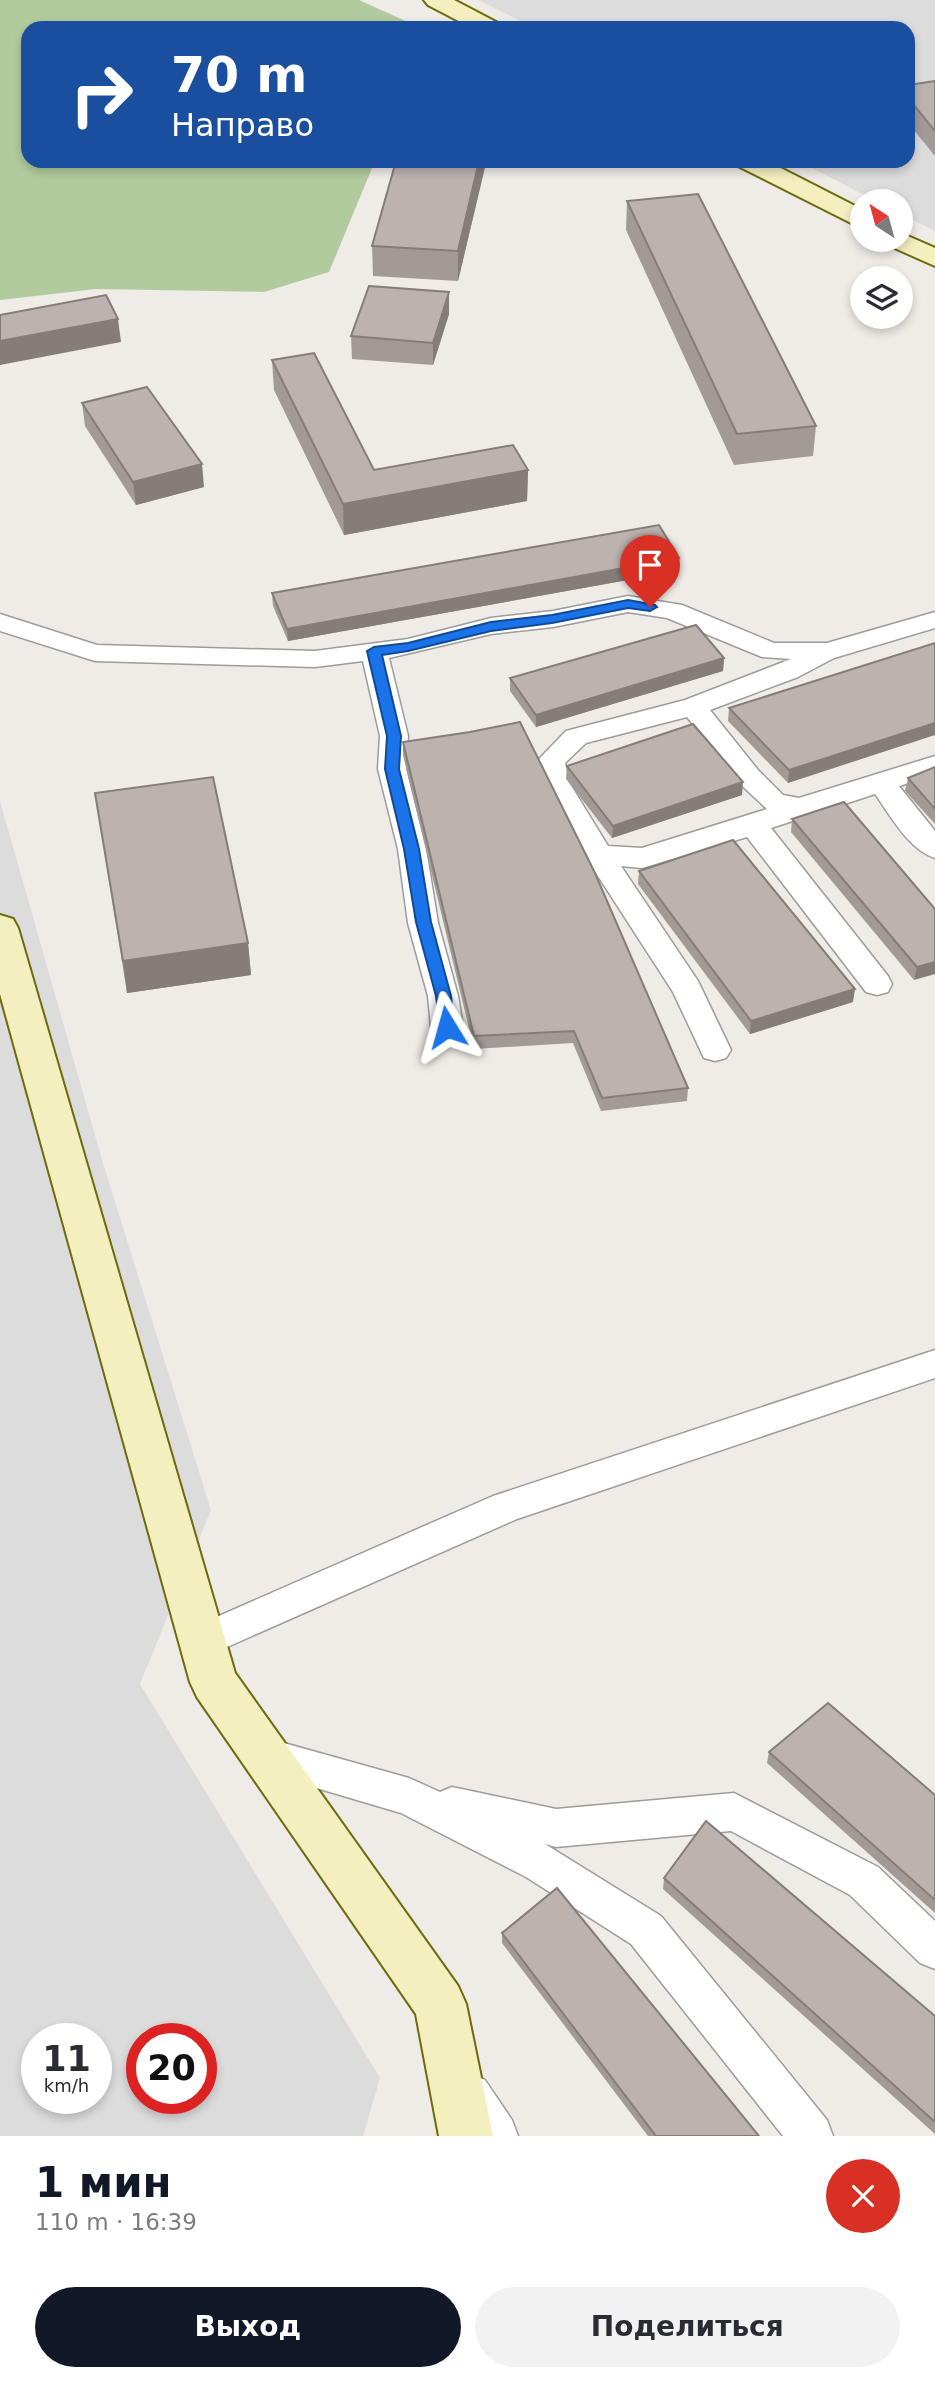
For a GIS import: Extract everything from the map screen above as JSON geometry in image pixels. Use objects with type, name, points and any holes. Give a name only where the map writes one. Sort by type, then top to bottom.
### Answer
[{"type":"street","points":[[436,0],[476,21]]},
{"type":"street","points":[[761,168],[850,214]]},
{"type":"street","points":[[914,248],[935,258]]},
{"type":"street","points":[[0,929],[214,1682],[440,2004],[466,2136]]},
{"type":"lane","points":[[0,622],[95,653],[315,659],[408,647],[491,626],[552,619],[628,604],[673,611],[771,651],[828,651]]},
{"type":"lane","points":[[715,1050],[687,989],[556,784],[551,761],[576,737],[694,706],[788,671],[828,651],[935,620]]},
{"type":"lane","points":[[374,651],[394,736],[392,769],[412,849],[423,922],[443,996],[447,1027]]},
{"type":"lane","points":[[694,706],[707,727],[774,802],[800,808]]},
{"type":"lane","points":[[599,855],[642,858],[753,825],[935,765]]},
{"type":"lane","points":[[880,781],[908,820],[935,848]]},
{"type":"lane","points":[[753,825],[877,984]]},
{"type":"lane","points":[[202,1641],[506,1507],[935,1364]]},
{"type":"lane","points":[[266,1756],[409,1797],[556,1828],[734,1812],[864,1881],[935,1948]]},
{"type":"lane","points":[[409,1797],[540,1863],[646,1930],[811,2136]]},
{"type":"lane","points":[[452,2067],[496,2136]]},
{"type":"shaded area","points":[[478,0],[935,0],[935,231],[914,220],[914,189],[853,189],[812,168],[915,168],[915,21],[521,21]]},
{"type":"shaded area","points":[[0,801],[102,1160],[211,1510],[140,1684],[380,2078],[363,2136],[0,2136]]},
{"type":"green space","points":[[0,0],[359,0],[406,21],[21,21],[21,168],[372,168],[329,272],[264,292],[96,289],[0,300]]},
{"type":"building","points":[[935,81],[935,131],[915,107],[915,84]]},
{"type":"building","points":[[394,168],[477,168],[458,251],[372,246]]},
{"type":"building","points":[[698,194],[816,426],[737,434],[627,201]]},
{"type":"building","points":[[369,286],[449,292],[433,343],[351,336]]},
{"type":"building","points":[[106,295],[118,319],[0,341],[0,315]]},
{"type":"building","points":[[314,353],[374,470],[513,445],[528,470],[343,504],[272,360]]},
{"type":"building","points":[[147,387],[202,464],[133,482],[82,403]]},
{"type":"building","points":[[659,525],[679,558],[287,629],[272,593]]},
{"type":"building","points":[[696,625],[724,658],[536,715],[510,678]]},
{"type":"building","points":[[935,643],[935,723],[789,770],[729,708]]},
{"type":"building","points":[[520,722],[594,871],[688,1088],[602,1098],[574,1031],[474,1036],[403,742]]},
{"type":"building","points":[[693,724],[743,782],[613,826],[567,766]]},
{"type":"building","points":[[935,767],[935,809],[908,778]]},
{"type":"building","points":[[213,777],[248,943],[123,961],[95,793]]},
{"type":"building","points":[[844,802],[935,909],[935,962],[917,967],[792,819]]},
{"type":"building","points":[[733,840],[855,989],[751,1021],[639,871]]},
{"type":"building","points":[[828,1703],[935,1795],[935,1900],[769,1752]]},
{"type":"building","points":[[706,1821],[935,2016],[935,2122],[664,1878]]},
{"type":"building","points":[[557,1888],[759,2136],[656,2136],[502,1933]]},
{"type":"route","points":[[447,1027],[443,996],[423,922],[412,849],[392,769],[394,736],[374,651],[408,647],[491,626],[552,619],[628,604],[650,607]]}]
